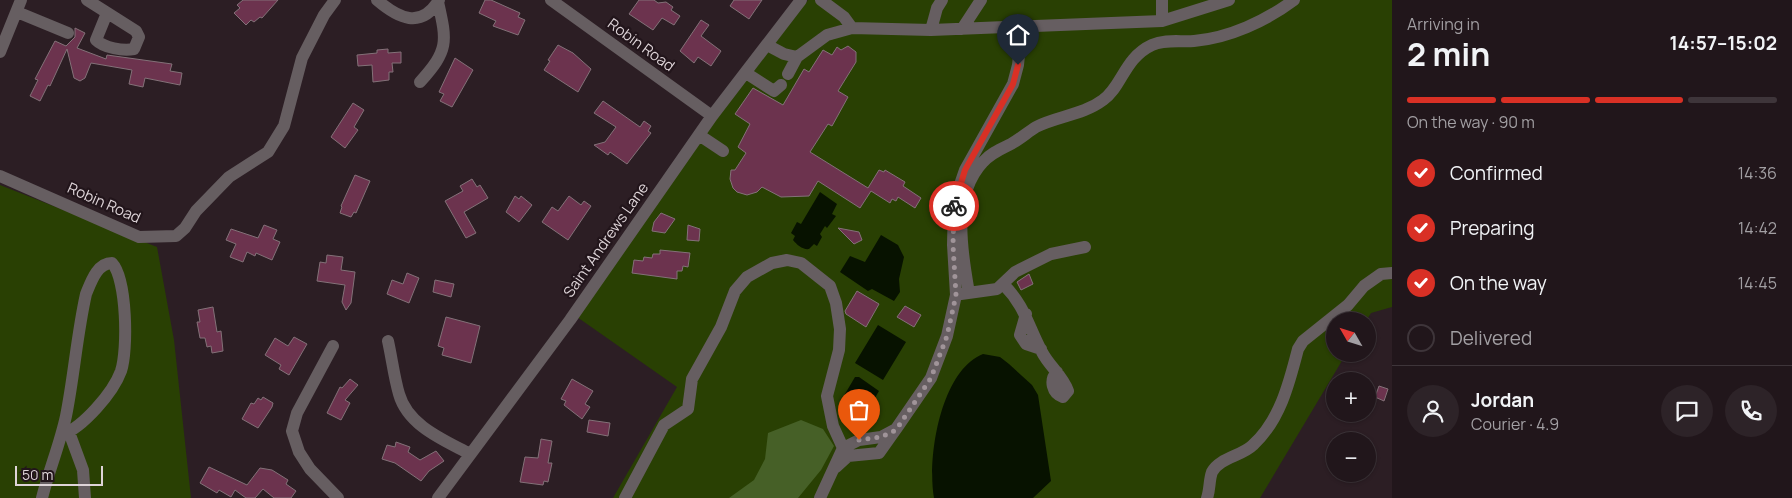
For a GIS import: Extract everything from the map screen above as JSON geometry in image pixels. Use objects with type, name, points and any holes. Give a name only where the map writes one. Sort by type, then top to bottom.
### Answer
[{"type":"street","points":[[87,0],[107,13]]},
{"type":"street","name":"Robin Road","points":[[0,176],[139,237],[176,236],[185,228],[196,211],[229,177],[268,152],[284,126],[302,58],[324,15],[335,0]]},
{"type":"street","points":[[377,0],[395,15],[416,18],[433,10],[439,1]]},
{"type":"street","name":"Robin Road","points":[[551,0],[712,116]]},
{"type":"street","name":"Saint Andrews Lane","points":[[438,498],[570,320],[712,116],[801,0]]},
{"type":"street","points":[[821,0],[844,17],[852,28]]},
{"type":"street","points":[[931,30],[937,8],[942,0]]},
{"type":"street","points":[[962,29],[980,0]]},
{"type":"street","points":[[1162,0],[1162,21]]},
{"type":"street","points":[[746,72],[774,91],[785,79],[797,57],[827,35],[852,28],[931,30],[1162,21],[1229,0]]},
{"type":"street","points":[[832,472],[848,456],[880,453],[931,378],[963,294],[960,229],[968,190],[982,162],[994,152],[1036,127],[1087,109],[1104,100],[1130,63],[1153,44],[1166,41],[1194,41],[1240,30],[1275,14],[1294,0]]},
{"type":"street","points":[[420,82],[437,63],[443,50],[445,33],[439,1]]},
{"type":"street","points":[[0,52],[19,6],[68,33]]},
{"type":"street","points":[[963,294],[953,245],[954,202],[965,170],[1013,84],[1018,65],[1022,26]]},
{"type":"street","points":[[767,45],[784,54],[797,57]]},
{"type":"street","points":[[699,135],[723,151]]},
{"type":"street","points":[[963,294],[997,289],[1004,285],[1015,272],[1051,254],[1085,247]]},
{"type":"street","points":[[625,498],[664,425],[688,409],[692,379],[721,327],[735,291],[747,277],[772,263],[787,260],[801,263],[830,286],[836,304],[840,329],[839,350],[828,396],[833,426],[842,448]]},
{"type":"street","points":[[42,498],[65,433],[77,358],[81,315],[86,294],[93,278],[101,267],[112,263],[118,270],[124,307],[124,347],[121,371],[112,387],[85,421],[65,433]]},
{"type":"street","points":[[1207,498],[1215,467],[1243,453],[1254,445],[1274,418],[1281,406],[1298,350],[1303,341],[1348,305],[1364,286],[1381,274],[1392,273]]},
{"type":"street","points":[[1004,285],[1017,298],[1041,348],[1057,372]]},
{"type":"street","points":[[388,341],[398,393],[406,408],[427,430],[470,454]]},
{"type":"street","points":[[333,346],[297,413],[292,431],[299,452],[310,469],[338,498]]},
{"type":"street","points":[[820,498],[842,448],[859,440],[881,437],[896,430]]},
{"type":"street","points":[[65,433],[81,464],[85,498]]},
{"type":"green space","points":[[808,0],[1392,0],[1392,307],[1374,312],[1326,312],[1326,362],[1341,362],[1335,372],[1326,372],[1326,387],[1260,498],[613,498],[677,387],[577,317],[716,120]]},
{"type":"green space","points":[[0,185],[157,247],[174,340],[191,498],[0,498]]},
{"type":"green space","points":[[801,420],[823,429],[834,446],[821,470],[798,498],[729,498],[754,480],[765,459],[768,433]]},
{"type":"shaded area","points":[[820,192],[837,204],[832,214],[836,216],[827,228],[825,226],[820,234],[822,237],[817,246],[814,244],[809,249],[805,249],[793,240],[795,236],[791,233],[797,222],[801,224]]},
{"type":"shaded area","points":[[881,235],[898,245],[904,257],[899,279],[900,292],[894,301],[872,289],[868,291],[840,272],[850,256],[865,262]]},
{"type":"shaded area","points":[[878,325],[906,342],[883,380],[855,363]]},
{"type":"shaded area","points":[[983,354],[1000,357],[1032,385],[1038,395],[1051,481],[1033,498],[934,498],[932,481],[935,440],[947,397],[956,378],[968,363]]},
{"type":"shaded area","points":[[855,377],[859,377],[879,391],[869,408],[847,397],[845,394]]},
{"type":"building","points":[[243,0],[278,0],[262,18],[260,17],[254,22],[251,20],[246,25],[234,13],[240,8],[237,5]]},
{"type":"building","points":[[485,0],[491,0],[520,13],[518,17],[525,20],[518,35],[493,26],[496,21],[479,13]]},
{"type":"building","points":[[639,0],[654,0],[658,3],[666,2],[673,7],[671,10],[680,16],[674,25],[662,18],[653,30],[629,14]]},
{"type":"building","points":[[734,0],[762,0],[749,19],[730,6]]},
{"type":"building","points":[[701,20],[709,25],[701,36],[721,51],[711,66],[698,57],[694,63],[680,51]]},
{"type":"building","points":[[75,28],[85,33],[77,48],[106,59],[107,55],[172,64],[170,71],[182,73],[180,85],[145,78],[143,87],[129,84],[132,70],[91,63],[85,78],[80,81],[74,78],[67,49],[50,86],[48,85],[40,101],[30,96],[38,80],[35,79],[55,41],[66,46],[75,37]]},
{"type":"building","points":[[558,45],[573,53],[591,69],[578,92],[544,70]]},
{"type":"building","points":[[848,46],[856,52],[856,62],[838,91],[848,97],[832,126],[828,124],[810,152],[868,188],[879,170],[884,172],[885,170],[905,182],[903,186],[921,198],[915,208],[898,197],[896,201],[892,199],[890,203],[871,191],[860,208],[818,181],[809,196],[781,197],[762,187],[757,192],[747,195],[737,192],[733,188],[730,179],[731,170],[735,170],[746,153],[738,147],[750,124],[735,114],[753,88],[783,105],[804,69],[809,72],[823,50],[832,55],[837,47],[841,50]]},
{"type":"building","points":[[388,49],[388,53],[401,52],[401,63],[392,63],[393,72],[389,72],[389,80],[373,82],[372,65],[358,66],[357,55],[377,53],[377,50]]},
{"type":"building","points":[[455,58],[473,70],[452,107],[440,101],[444,94],[439,92]]},
{"type":"building","points":[[603,101],[640,127],[644,121],[651,126],[648,131],[651,133],[627,164],[610,152],[608,155],[594,145],[605,142],[616,127],[594,113]]},
{"type":"building","points":[[353,103],[364,110],[354,127],[358,130],[345,148],[331,137]]},
{"type":"building","points":[[355,175],[370,181],[356,213],[354,212],[351,217],[340,213],[341,206]]},
{"type":"building","points":[[472,179],[477,187],[480,185],[488,198],[464,212],[476,233],[466,238],[445,201],[463,191],[460,186]]},
{"type":"building","points":[[515,196],[519,199],[521,196],[532,205],[519,222],[506,212]]},
{"type":"building","points":[[569,196],[581,205],[584,201],[591,206],[568,240],[542,222],[552,207],[558,211]]},
{"type":"building","points":[[661,213],[675,219],[665,233],[652,231],[654,222]]},
{"type":"building","points":[[264,225],[277,230],[273,239],[280,242],[272,260],[256,253],[255,256],[247,252],[243,262],[230,257],[236,244],[226,240],[231,229],[258,238]]},
{"type":"building","points":[[688,225],[700,229],[699,241],[687,240]]},
{"type":"building","points":[[838,228],[859,232],[862,240],[854,244]]},
{"type":"building","points":[[660,250],[690,253],[688,267],[683,266],[682,271],[677,271],[677,279],[632,273],[634,260],[643,261],[644,257],[652,258],[653,254],[660,254]]},
{"type":"building","points":[[327,255],[343,257],[341,270],[355,272],[351,303],[346,310],[342,302],[345,285],[317,281],[320,262],[326,263]]},
{"type":"building","points":[[407,273],[419,278],[409,303],[387,294],[392,280],[403,284]]},
{"type":"building","points":[[1029,274],[1033,284],[1021,290],[1017,282]]},
{"type":"building","points":[[435,280],[454,284],[451,297],[433,292]]},
{"type":"building","points":[[857,291],[879,304],[866,327],[846,314],[845,311]]},
{"type":"building","points":[[905,306],[921,315],[914,327],[897,317]]},
{"type":"building","points":[[213,307],[217,332],[221,331],[223,351],[212,353],[211,346],[207,347],[205,338],[200,338],[197,322],[200,322],[198,310]]},
{"type":"building","points":[[446,317],[480,326],[471,363],[442,355],[444,348],[438,346]]},
{"type":"building","points":[[294,337],[307,344],[289,375],[279,369],[281,365],[265,355],[275,338],[288,346]]},
{"type":"building","points":[[350,379],[358,385],[345,400],[350,403],[341,420],[327,413],[340,387],[342,388]]},
{"type":"building","points":[[572,379],[593,391],[585,404],[590,407],[582,419],[564,405],[566,401],[561,399]]},
{"type":"building","points":[[1379,386],[1388,389],[1384,401],[1376,397]]},
{"type":"building","points":[[263,397],[273,403],[258,428],[242,419],[251,403],[254,404],[258,398],[261,400]]},
{"type":"building","points":[[589,420],[610,423],[608,436],[587,432]]},
{"type":"building","points":[[541,439],[552,441],[548,463],[552,463],[548,482],[544,481],[543,485],[520,482],[525,457],[538,458]]},
{"type":"building","points":[[396,442],[410,447],[408,452],[420,460],[436,451],[444,461],[429,471],[421,481],[395,463],[382,459],[387,445],[395,447]]},
{"type":"building","points":[[209,467],[247,485],[260,468],[272,470],[288,480],[286,484],[296,491],[291,498],[274,498],[263,489],[255,498],[246,498],[235,490],[231,497],[219,490],[217,493],[200,483]]},
{"type":"way so far","points":[[859,440],[881,437],[896,430],[931,378],[947,336],[956,295],[953,245],[954,206]]},
{"type":"route","points":[[954,206],[965,170],[1013,84],[1018,65]]}]
